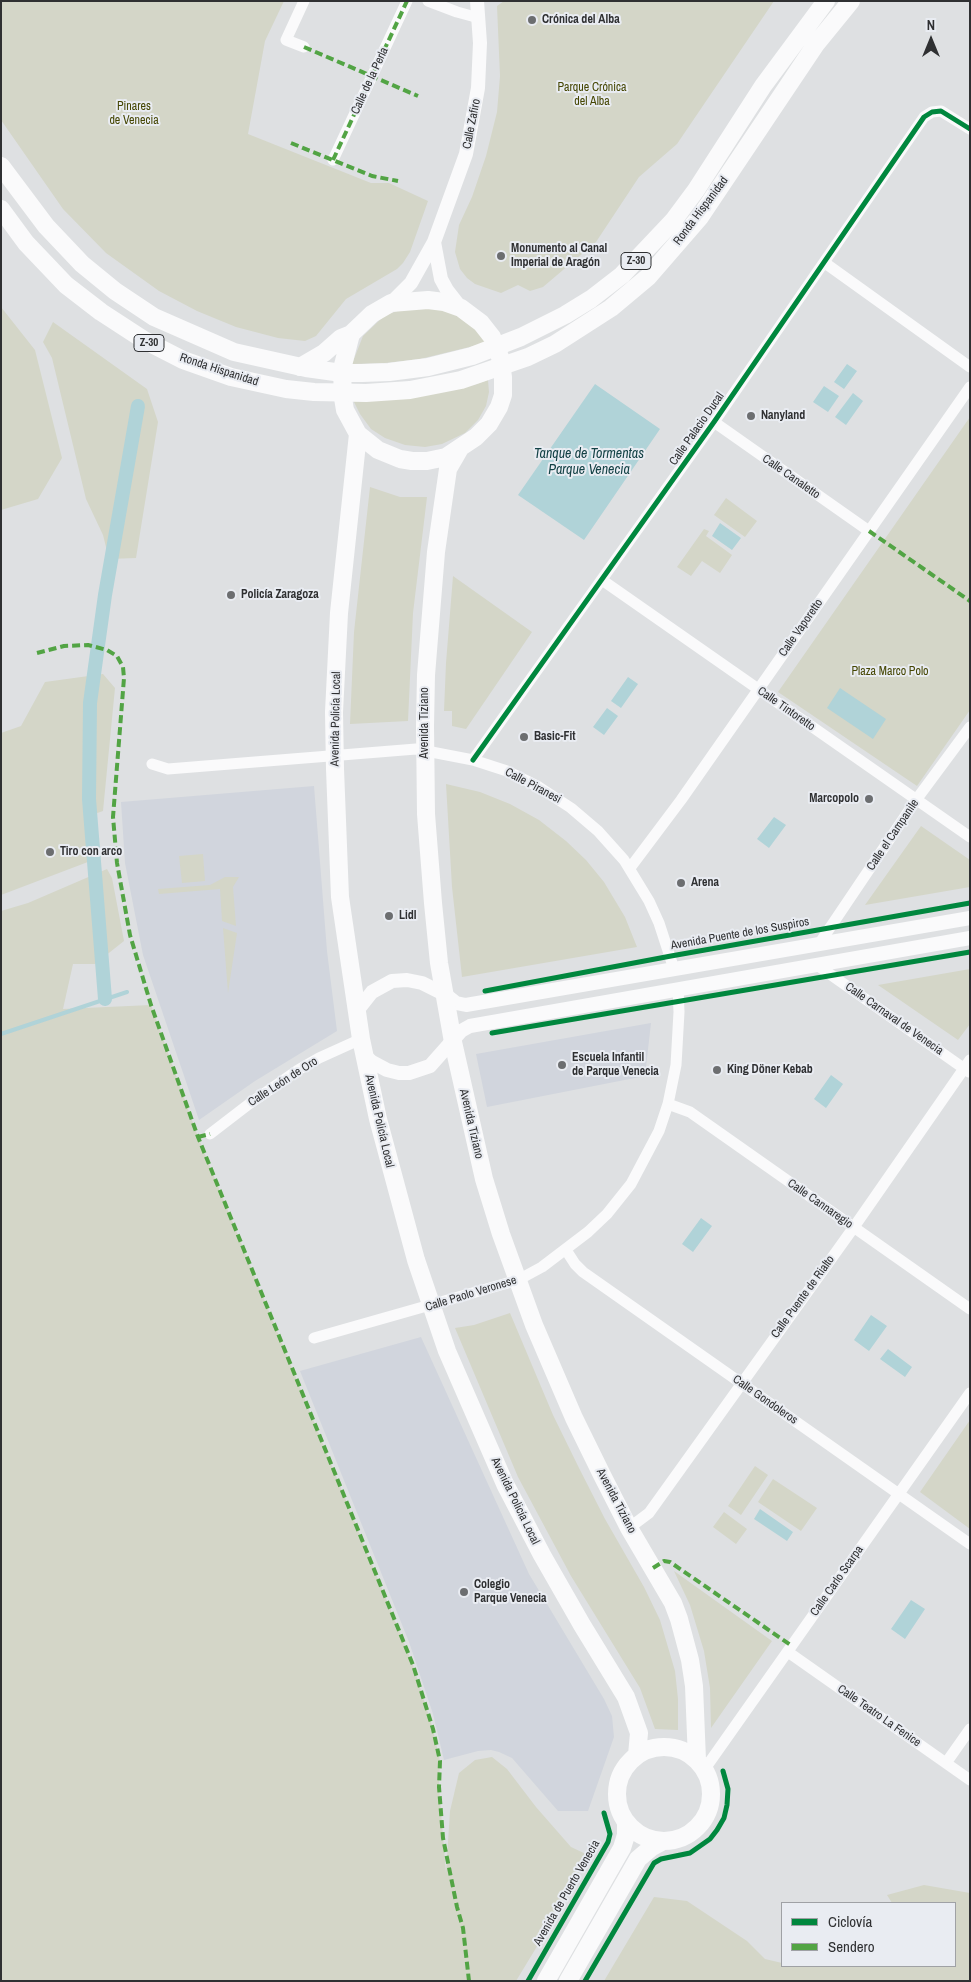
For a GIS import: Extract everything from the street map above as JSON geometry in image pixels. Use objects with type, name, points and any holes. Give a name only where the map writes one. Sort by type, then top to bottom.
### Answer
[{"type":"main road","name":"Ronda Hispanidad","points":[[1,166],[46,226],[82,264],[115,291],[154,318],[234,352],[300,367],[342,373],[389,372],[454,362],[497,348],[559,318],[591,299],[622,275],[673,222],[696,190],[763,86],[826,1]]},
{"type":"main road","name":"Ronda Hispanidad","points":[[1,209],[26,243],[66,285],[101,312],[144,340],[182,360],[231,377],[286,390],[342,393],[410,390],[461,380],[540,351],[577,332],[611,308],[648,277],[700,216],[816,44],[850,1]]},
{"type":"main road","points":[[300,367],[351,334],[372,314],[391,303],[428,300],[444,302],[460,308],[469,314],[486,330],[497,348],[502,366],[502,395],[499,407],[489,424],[476,437],[459,450],[436,460],[412,461],[400,459],[378,450],[358,434],[347,415],[342,393],[342,373],[351,334]]},
{"type":"main road","name":"Avenida Policía Local","points":[[358,434],[339,613],[334,755],[340,897],[363,1047],[394,1183],[431,1306],[452,1365],[505,1484],[546,1563],[626,1697],[639,1734],[637,1755]]},
{"type":"main road","name":"Avenida Tiziano","points":[[459,450],[448,469],[436,552],[426,675],[425,750],[426,814],[433,903],[440,963],[453,1042],[484,1179],[534,1325],[574,1418],[629,1528],[673,1603],[685,1636],[694,1686],[701,1765]]},
{"type":"main road","points":[[664,1747],[677,1749],[701,1765],[711,1788],[711,1799],[703,1820],[686,1836],[675,1840],[663,1841],[650,1839],[626,1824],[620,1812],[617,1799],[618,1786],[622,1774],[637,1755],[650,1749],[664,1747]]},
{"type":"main road","name":"Avenida de Puerto Venecia","points":[[546,1981],[622,1848],[626,1835],[626,1824]]},
{"type":"main road","points":[[568,1981],[638,1859],[652,1847],[663,1841]]},
{"type":"street","points":[[304,1],[286,40],[304,47]]},
{"type":"street","name":"Calle de la Perla","points":[[333,160],[408,1]]},
{"type":"street","points":[[428,1],[456,12],[479,6]]},
{"type":"street","name":"Calle Zafiro","points":[[391,303],[411,283],[434,242],[462,167],[474,120],[480,63],[479,6]]},
{"type":"street","name":"Calle Palacio Ducal","points":[[473,760],[714,422],[825,263],[918,124],[926,114],[935,111],[944,112],[970,129]]},
{"type":"street","points":[[434,242],[441,279],[446,290],[460,308]]},
{"type":"street","points":[[825,263],[970,367]]},
{"type":"street","name":"Calle Vaporetto","points":[[630,868],[758,690],[970,386]]},
{"type":"street","name":"Calle Canaletto","points":[[714,422],[868,531]]},
{"type":"street","name":"Calle Tintoretto","points":[[602,580],[970,837]]},
{"type":"street","name":"Calle el Campanile","points":[[819,944],[916,800],[970,727]]},
{"type":"street","name":"Calle Piranesi","points":[[152,764],[168,769],[334,755],[425,750],[473,760],[519,776],[563,802],[598,831],[630,868],[650,901],[660,923],[674,969]]},
{"type":"street","name":"Avenida Puente de los Suspiros","points":[[446,995],[456,1002],[466,1005],[970,918]]},
{"type":"street","points":[[363,1047],[372,1062],[399,1074],[409,1074],[430,1066],[461,1032],[470,1026],[970,938]]},
{"type":"street","name":"Calle Carnaval de Venecia","points":[[817,965],[968,1067]]},
{"type":"street","points":[[356,1011],[372,992],[392,981],[415,981],[446,995]]},
{"type":"street","name":"Calle Paolo Veronese","points":[[314,1338],[518,1280],[536,1271],[566,1250],[607,1214],[632,1184],[655,1140],[668,1104],[678,1044],[678,990]]},
{"type":"street","name":"Calle León de Oro","points":[[210,1134],[249,1104],[298,1070],[319,1058],[363,1047]]},
{"type":"street","name":"Calle Puente de Rialto","points":[[629,1528],[650,1513],[968,1067]]},
{"type":"street","name":"Calle Cannaregio","points":[[668,1104],[690,1112],[970,1309]]},
{"type":"street","name":"Calle Gondoleros","points":[[566,1250],[583,1272],[970,1544]]},
{"type":"street","name":"Calle Carlo Scarpa","points":[[701,1765],[788,1652],[970,1393]]},
{"type":"street","name":"Calle Teatro La Fenice","points":[[788,1652],[970,1780]]},
{"type":"street","points":[[946,1763],[970,1729]]},
{"type":"shaded area","points":[[314,786],[327,951],[337,1031],[255,1081],[199,1120],[143,955],[125,863],[121,802]]},
{"type":"shaded area","name":"Escuela Infantil de Parque Venecia","points":[[651,1023],[645,1076],[487,1107],[476,1054]]},
{"type":"shaded area","name":"Colegio Parque Venecia","points":[[421,1337],[529,1574],[604,1699],[612,1716],[614,1737],[588,1811],[558,1811],[512,1758],[499,1752],[491,1750],[478,1751],[444,1760],[433,1714],[409,1642],[300,1371]]},
{"type":"green space","name":"Pinares de Venecia","points":[[1,1],[284,1],[265,41],[248,134],[371,183],[389,183],[428,201],[410,252],[397,269],[346,299],[316,336],[305,341],[278,338],[236,327],[197,311],[159,291],[106,253],[63,209],[1,120]]},
{"type":"green space","name":"Parque Crónica del Alba","points":[[504,1],[774,1],[677,144],[639,177],[596,242],[543,287],[530,291],[518,285],[501,293],[475,284],[467,278],[460,269],[455,252],[459,225],[472,197],[486,156],[497,112],[500,76],[497,6]]},
{"type":"green space","points":[[428,306],[455,314],[479,331],[486,343],[420,359],[352,364],[363,336],[385,315],[407,308]]},
{"type":"green space","points":[[1,307],[35,350],[62,458],[38,499],[1,510]]},
{"type":"green space","points":[[53,322],[147,389],[158,422],[136,558],[109,559],[103,535],[86,499],[52,358],[43,342]]},
{"type":"green space","points":[[488,380],[489,392],[486,406],[478,420],[465,433],[442,444],[425,447],[405,445],[385,438],[371,429],[353,400],[474,385]]},
{"type":"green space","name":"Plaza Marco Polo","points":[[970,417],[970,710],[917,786],[778,692]]},
{"type":"green space","points":[[370,487],[400,497],[427,497],[413,613],[408,721],[350,724],[354,632]]},
{"type":"green space","points":[[726,498],[757,521],[745,537],[714,515]]},
{"type":"green space","points":[[704,529],[709,531],[706,536],[732,555],[720,573],[702,561],[691,576],[677,567]]},
{"type":"green space","points":[[453,576],[532,632],[466,729],[452,726],[452,711],[444,711]]},
{"type":"green space","points":[[103,674],[115,688],[103,811],[86,817],[101,857],[1,895],[1,733],[21,726],[45,682]]},
{"type":"green space","points":[[446,784],[480,792],[510,804],[539,820],[566,841],[586,860],[604,882],[625,917],[637,947],[462,977],[452,887]]},
{"type":"green space","points":[[921,826],[970,860],[970,887],[865,905]]},
{"type":"green space","points":[[203,854],[205,881],[182,883],[179,856]]},
{"type":"green space","points":[[107,869],[112,878],[124,941],[95,964],[73,964],[63,1009],[151,1005],[198,1137],[413,1665],[433,1729],[440,1761],[439,1787],[446,1873],[450,1811],[459,1773],[475,1760],[492,1757],[507,1769],[536,1807],[571,1847],[588,1855],[567,1897],[516,1981],[1,1981],[1,911],[28,903]]},
{"type":"green space","points":[[225,877],[239,877],[233,887],[236,926],[222,921],[220,889],[159,894],[158,889],[210,885]]},
{"type":"green space","points":[[223,928],[237,933],[228,993]]},
{"type":"green space","points":[[970,969],[970,1024],[958,1040],[878,985]]},
{"type":"green space","points":[[510,1313],[553,1415],[605,1519],[644,1587],[660,1620],[675,1671],[678,1699],[678,1730],[655,1729],[640,1688],[571,1576],[518,1477],[455,1328],[474,1325]]},
{"type":"green space","points":[[970,1420],[970,1529],[920,1492]]},
{"type":"green space","points":[[755,1466],[768,1475],[741,1515],[728,1506]]},
{"type":"green space","points":[[773,1479],[817,1508],[801,1531],[758,1502]]},
{"type":"green space","points":[[724,1512],[747,1529],[736,1544],[713,1527]]},
{"type":"green space","points":[[674,1571],[772,1641],[711,1728],[710,1688],[704,1651],[690,1605]]},
{"type":"green space","points":[[924,1885],[970,1893],[970,1981],[604,1981],[654,1897],[687,1901],[747,1941],[765,1959],[781,1963],[781,1967],[956,1967],[956,1902],[891,1902],[887,1895]]},
{"type":"water","points":[[847,364],[857,371],[844,389],[834,382]]},
{"type":"water","name":"Tanque de Tormentas Parque Venecia","points":[[595,384],[660,429],[584,540],[518,495]]},
{"type":"water","points":[[824,386],[839,396],[828,412],[813,402]]},
{"type":"water","points":[[853,393],[863,401],[846,425],[835,417]]},
{"type":"water","points":[[720,523],[741,538],[732,550],[712,536]]},
{"type":"water","points":[[628,677],[638,684],[621,708],[611,701]]},
{"type":"water","points":[[840,688],[886,719],[873,739],[827,708]]},
{"type":"water","points":[[607,708],[618,716],[604,735],[593,727]]},
{"type":"water","points":[[774,817],[786,825],[769,848],[757,839]]},
{"type":"water","points":[[831,1075],[843,1084],[826,1108],[814,1099]]},
{"type":"water","points":[[701,1218],[712,1226],[693,1252],[682,1244]]},
{"type":"water","points":[[871,1315],[887,1326],[869,1351],[854,1340]]},
{"type":"water","points":[[888,1349],[912,1367],[905,1377],[880,1359]]},
{"type":"water","points":[[760,1509],[793,1532],[787,1541],[754,1519]]},
{"type":"water","points":[[911,1600],[925,1609],[905,1639],[891,1629]]},
{"type":"waterway","points":[[105,999],[89,799],[90,703],[105,595],[138,406]]},
{"type":"waterway","points":[[1,1034],[127,992]]},
{"type":"marked path","points":[[333,160],[407,1]]},
{"type":"marked path","points":[[304,47],[418,96]]},
{"type":"marked path","points":[[291,143],[372,176],[398,181]]},
{"type":"marked path","points":[[869,531],[970,601]]},
{"type":"marked path","points":[[37,653],[64,646],[88,645],[107,650],[117,656],[123,667],[124,678],[113,817],[117,863],[130,935],[151,1005],[198,1137],[413,1665],[433,1729],[440,1761],[439,1787],[443,1838],[463,1928],[469,1981]]},
{"type":"marked path","points":[[198,1137],[210,1134]]},
{"type":"marked path","points":[[653,1568],[664,1561],[670,1562],[792,1646]]},
{"type":"cycle path","points":[[473,760],[714,422],[924,117],[932,112],[941,111],[970,129]]},
{"type":"cycle path","points":[[485,991],[970,903]]},
{"type":"cycle path","points":[[492,1033],[970,952]]},
{"type":"cycle path","points":[[585,1981],[654,1863],[661,1859],[690,1853],[710,1839],[717,1830],[724,1818],[727,1805],[728,1789],[723,1771]]},
{"type":"cycle path","points":[[528,1981],[608,1842],[610,1834],[604,1813]]},
{"type":"place","name":"Crónica del Alba","points":[[532,20]]},
{"type":"place","name":"Monumento al Canal Imperial de Aragón","points":[[501,256]]},
{"type":"place","name":"Nanyland","points":[[751,416]]},
{"type":"place","name":"Policía Zaragoza","points":[[231,595]]},
{"type":"place","name":"Basic-Fit","points":[[524,737]]},
{"type":"place","name":"Marcopolo","points":[[869,799]]},
{"type":"place","name":"Tiro con arco","points":[[50,852]]},
{"type":"place","name":"Arena","points":[[681,883]]},
{"type":"place","name":"Lidl","points":[[389,916]]},
{"type":"place","name":"Escuela Infantil de Parque Venecia","points":[[562,1065]]},
{"type":"place","name":"King Döner Kebab","points":[[717,1070]]},
{"type":"place","name":"Colegio Parque Venecia","points":[[464,1592]]}]
